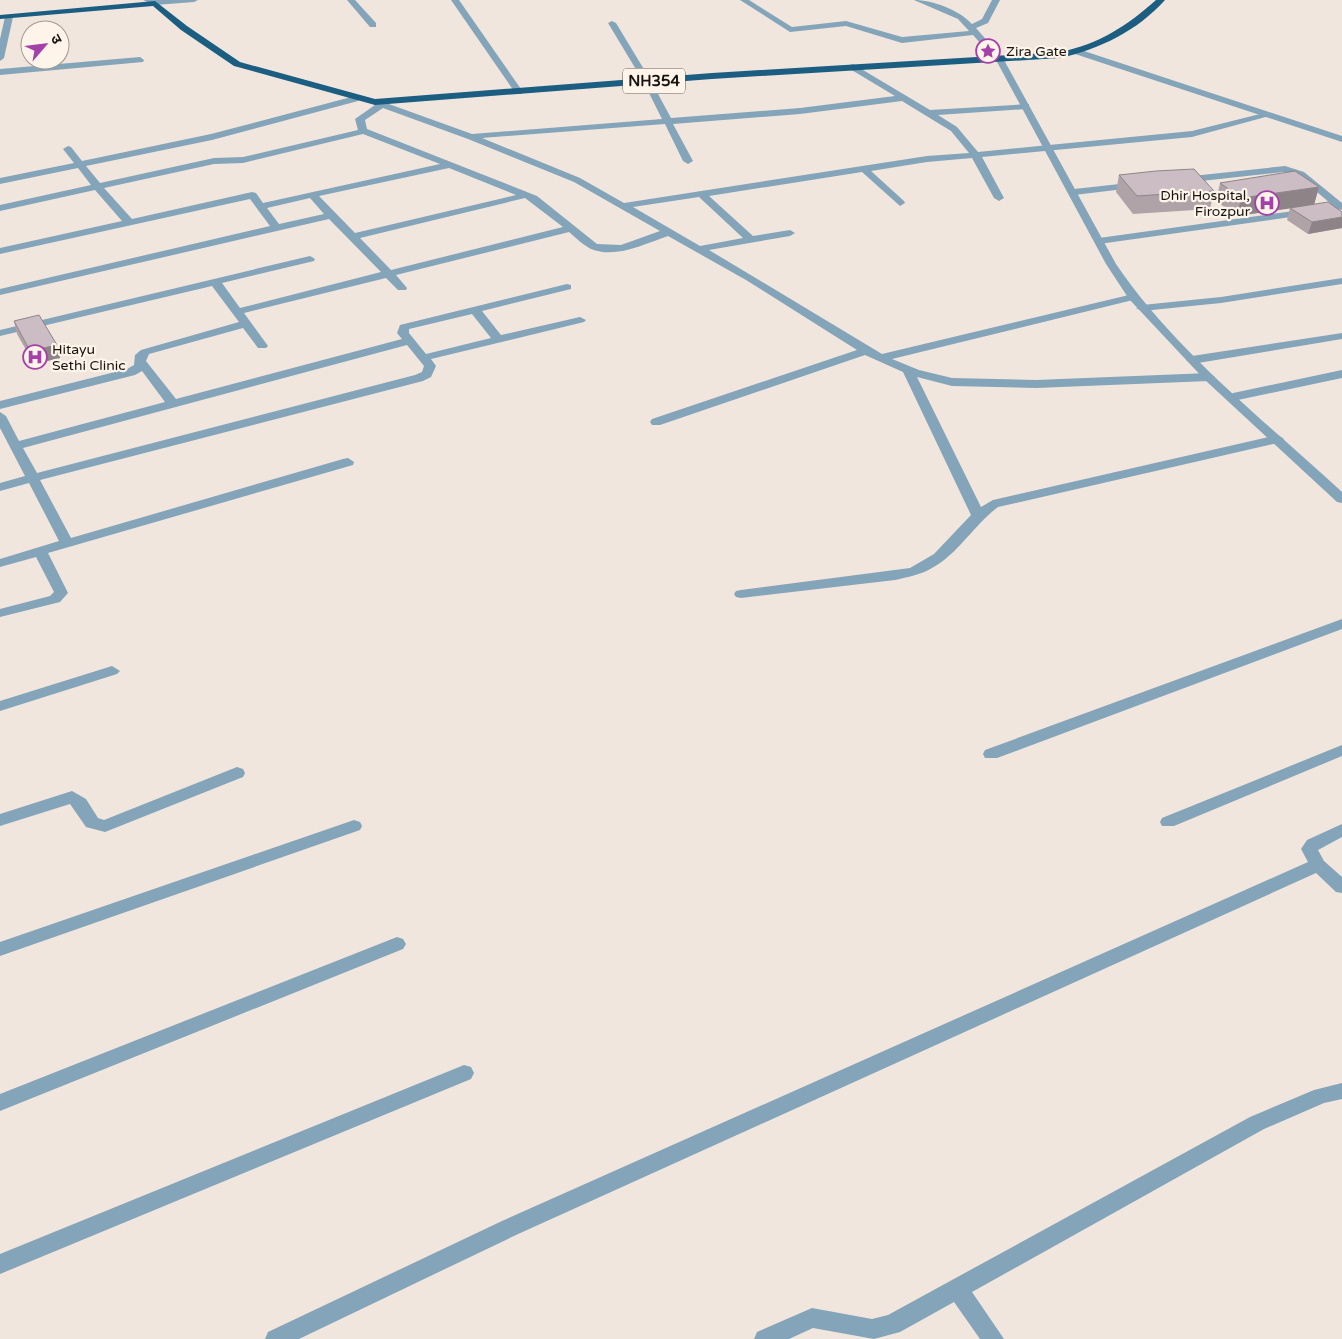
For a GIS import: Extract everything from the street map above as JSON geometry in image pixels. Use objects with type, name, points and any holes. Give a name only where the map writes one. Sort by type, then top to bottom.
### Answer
[{"type":"highway","name":"NH354","points":[[151,2],[191,33],[237,64],[378,104],[647,81],[853,67],[1000,60],[1078,52],[1117,37],[1161,0]]},
{"type":"highway","points":[[4,17],[151,2]]},
{"type":"street","points":[[151,2],[194,0]]},
{"type":"street","points":[[351,0],[372,25]]},
{"type":"street","points":[[744,0],[790,30],[846,22],[902,40],[925,39],[974,29],[985,21],[997,0]]},
{"type":"street","points":[[918,0],[954,13],[974,29],[1000,60],[1074,192],[1111,264],[1142,308],[1209,377],[1342,499]]},
{"type":"street","points":[[0,9],[21,16]]},
{"type":"street","points":[[0,58],[4,17]]},
{"type":"street","points":[[1078,52],[1341,138]]},
{"type":"street","points":[[0,72],[140,60]]},
{"type":"street","points":[[853,67],[954,129],[975,154],[999,198]]},
{"type":"street","points":[[647,81],[688,161]]},
{"type":"street","points":[[470,137],[800,111],[904,98]]},
{"type":"street","points":[[0,181],[212,137],[355,99]]},
{"type":"street","points":[[668,232],[605,250],[593,246],[542,203],[527,195],[364,131],[360,126],[360,119],[378,104],[470,137],[561,173],[623,206],[750,278],[866,351],[933,379],[980,383],[1036,384],[1209,377]]},
{"type":"street","points":[[928,113],[1026,106]]},
{"type":"street","points":[[623,206],[975,154],[1050,149],[1192,134],[1268,115]]},
{"type":"street","points":[[0,208],[214,161],[244,160],[364,131]]},
{"type":"street","points":[[68,149],[129,222]]},
{"type":"street","points":[[261,206],[451,165]]},
{"type":"street","points":[[864,169],[900,204]]},
{"type":"street","points":[[1170,181],[1285,169],[1301,174],[1341,207]]},
{"type":"street","points":[[1074,192],[1151,184]]},
{"type":"street","points":[[701,194],[751,240]]},
{"type":"street","points":[[0,251],[252,195],[277,228]]},
{"type":"street","points":[[312,195],[402,288]]},
{"type":"street","points":[[353,237],[527,195]]},
{"type":"street","points":[[1099,240],[1341,207]]},
{"type":"street","points":[[0,292],[332,215]]},
{"type":"street","points":[[236,312],[572,228]]},
{"type":"street","points":[[699,249],[790,233]]},
{"type":"street","points":[[0,333],[310,259]]},
{"type":"street","points":[[1142,308],[1237,298],[1342,281]]},
{"type":"street","points":[[215,282],[262,346]]},
{"type":"street","points":[[0,487],[419,378],[430,369],[408,341],[403,330],[408,324],[567,287]]},
{"type":"street","points":[[880,358],[1133,297]]},
{"type":"street","points":[[474,309],[498,339]]},
{"type":"street","points":[[422,358],[580,320]]},
{"type":"street","points":[[173,404],[142,363],[141,355],[145,352],[246,324]]},
{"type":"street","points":[[1192,360],[1342,336]]},
{"type":"street","points":[[15,446],[408,341]]},
{"type":"street","points":[[656,422],[866,351]]},
{"type":"street","points":[[0,405],[131,372],[142,363]]},
{"type":"street","points":[[908,370],[978,515]]},
{"type":"street","points":[[1233,397],[1342,374]]},
{"type":"street","points":[[0,416],[5,432],[15,446],[66,543]]},
{"type":"street","points":[[740,594],[895,576],[919,570],[942,554],[978,515],[993,504],[1278,439]]},
{"type":"street","points":[[0,563],[348,462]]},
{"type":"street","points":[[0,613],[55,598],[61,592],[40,551]]},
{"type":"street","points":[[991,754],[1342,624]]},
{"type":"street","points":[[0,706],[112,671]]},
{"type":"street","points":[[1168,822],[1342,750]]},
{"type":"street","points":[[0,820],[72,797],[80,803],[92,823],[105,826],[237,773]]},
{"type":"street","points":[[0,949],[354,826]]},
{"type":"street","points":[[1342,830],[1309,849],[1318,865],[1342,887]]},
{"type":"street","points":[[276,1339],[509,1228],[1318,865]]},
{"type":"street","points":[[0,1103],[397,944]]},
{"type":"street","points":[[0,1264],[464,1073]]},
{"type":"street","points":[[765,1339],[812,1318],[872,1329],[892,1325],[1257,1123],[1321,1096],[1342,1091]]},
{"type":"street","points":[[957,1288],[993,1339]]},
{"type":"lane","points":[[455,0],[520,92]]},
{"type":"lane","points":[[612,22],[647,81]]},
{"type":"building","points":[[1194,169],[1214,191],[1137,196],[1119,175],[1156,171]]},
{"type":"building","points":[[1295,171],[1319,187],[1241,198],[1220,183]]},
{"type":"building","points":[[1328,202],[1342,212],[1342,217],[1312,222],[1290,208]]},
{"type":"building","points":[[39,315],[57,345],[30,351],[14,321]]},
{"type":"place","name":"Zira Gate","points":[[988,51]]},
{"type":"place","name":"Dhir Hospital, Firozpur","points":[[1267,203]]},
{"type":"place","name":"Hitayu Sethi Clinic","points":[[35,357]]}]
